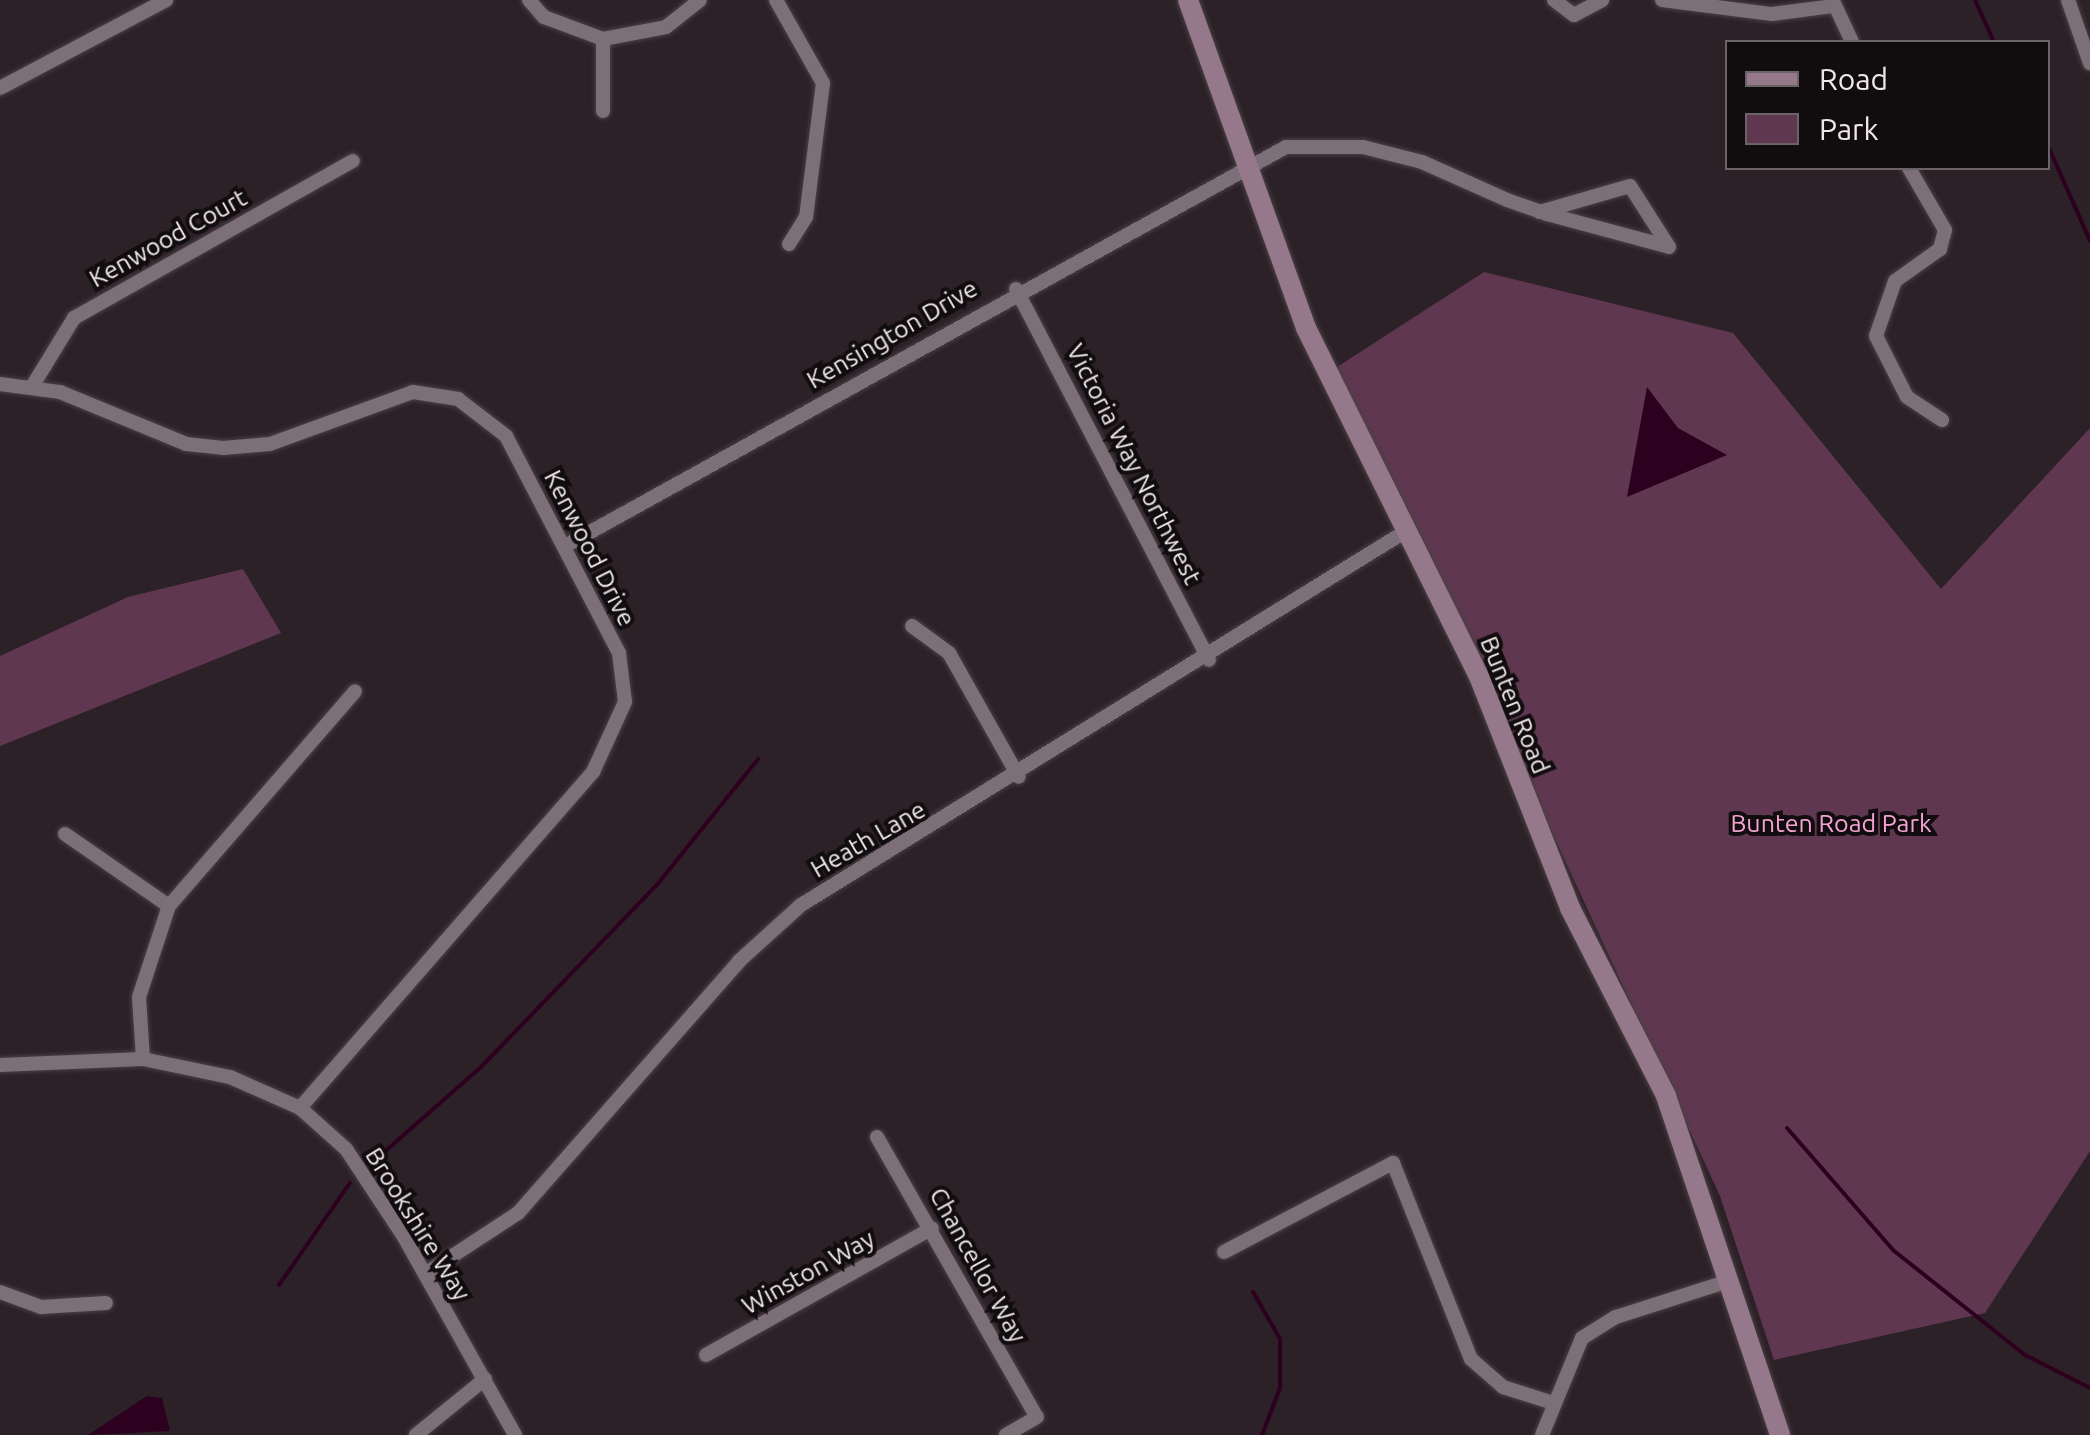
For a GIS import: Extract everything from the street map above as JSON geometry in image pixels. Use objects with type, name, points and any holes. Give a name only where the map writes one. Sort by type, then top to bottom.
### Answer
[{"type":"street","points":[[0,88],[166,0]]},
{"type":"street","points":[[529,0],[544,18],[603,39],[666,27],[700,0]]},
{"type":"street","points":[[776,0],[823,83],[809,203],[789,244]]},
{"type":"street","name":"Bunten Road","points":[[1188,0],[1243,163],[1306,328],[1478,674],[1570,908],[1666,1096],[1780,1435]]},
{"type":"street","points":[[1554,0],[1574,14],[1602,0]]},
{"type":"street","points":[[1662,0],[1772,14],[1833,3],[1851,40]]},
{"type":"street","points":[[2068,0],[2090,63]]},
{"type":"street","points":[[603,39],[603,111]]},
{"type":"street","name":"Kensington Drive","points":[[565,546],[1243,163],[1286,147],[1363,147],[1540,212],[1669,247],[1630,186],[1540,212]]},
{"type":"street","name":"Kenwood Court","points":[[34,386],[74,318],[353,161]]},
{"type":"street","points":[[1910,170],[1946,230],[1940,249],[1895,281],[1876,336],[1906,397],[1942,420]]},
{"type":"street","name":"Victoria Way Northwest","points":[[1016,289],[1209,660]]},
{"type":"street","name":"Kenwood Drive","points":[[0,384],[34,386],[186,444],[224,448],[284,440],[412,392],[458,399],[506,436],[619,653],[625,702],[614,740],[300,1108]]},
{"type":"street","name":"Heath Lane","points":[[425,1274],[518,1214],[738,961],[801,904],[1209,660],[1306,588],[1406,531]]},
{"type":"street","points":[[912,626],[949,653],[1018,777]]},
{"type":"street","points":[[143,1059],[139,997],[169,906],[355,691]]},
{"type":"street","points":[[65,834],[169,906]]},
{"type":"street","name":"Brookshire Way","points":[[0,1065],[143,1059],[230,1076],[300,1108],[346,1149],[425,1274],[515,1435]]},
{"type":"street","name":"Chancellor Way","points":[[877,1137],[1037,1417],[1006,1435]]},
{"type":"street","points":[[1224,1252],[1393,1164],[1470,1360],[1503,1386],[1550,1402]]},
{"type":"street","name":"Winston Way","points":[[706,1355],[932,1228]]},
{"type":"street","points":[[1542,1435],[1550,1402],[1582,1338],[1616,1317],[1728,1281]]},
{"type":"street","points":[[0,1292],[40,1307],[106,1302]]},
{"type":"street","points":[[416,1435],[484,1380]]},
{"type":"green space","name":"Bunten Road Park","points":[[1484,272],[1733,333],[1941,589],[2090,428],[2090,1151],[1985,1313],[1774,1360],[1720,1196],[1337,367]]},
{"type":"green space","points":[[243,569],[281,633],[0,746],[0,656],[128,597]]},
{"type":"shaded area","points":[[1647,387],[1678,428],[1727,455],[1627,497]]},
{"type":"shaded area","points":[[147,1396],[162,1398],[170,1431],[88,1435]]},
{"type":"waterway","points":[[1975,0],[1993,40]]},
{"type":"waterway","points":[[2050,151],[2090,241]]},
{"type":"waterway","points":[[365,1169],[481,1067],[656,886],[758,759]]},
{"type":"waterway","points":[[1787,1128],[1893,1250],[2025,1355],[2090,1388]]},
{"type":"waterway","points":[[279,1285],[350,1183]]},
{"type":"waterway","points":[[1253,1292],[1280,1339],[1280,1388],[1262,1435]]}]
